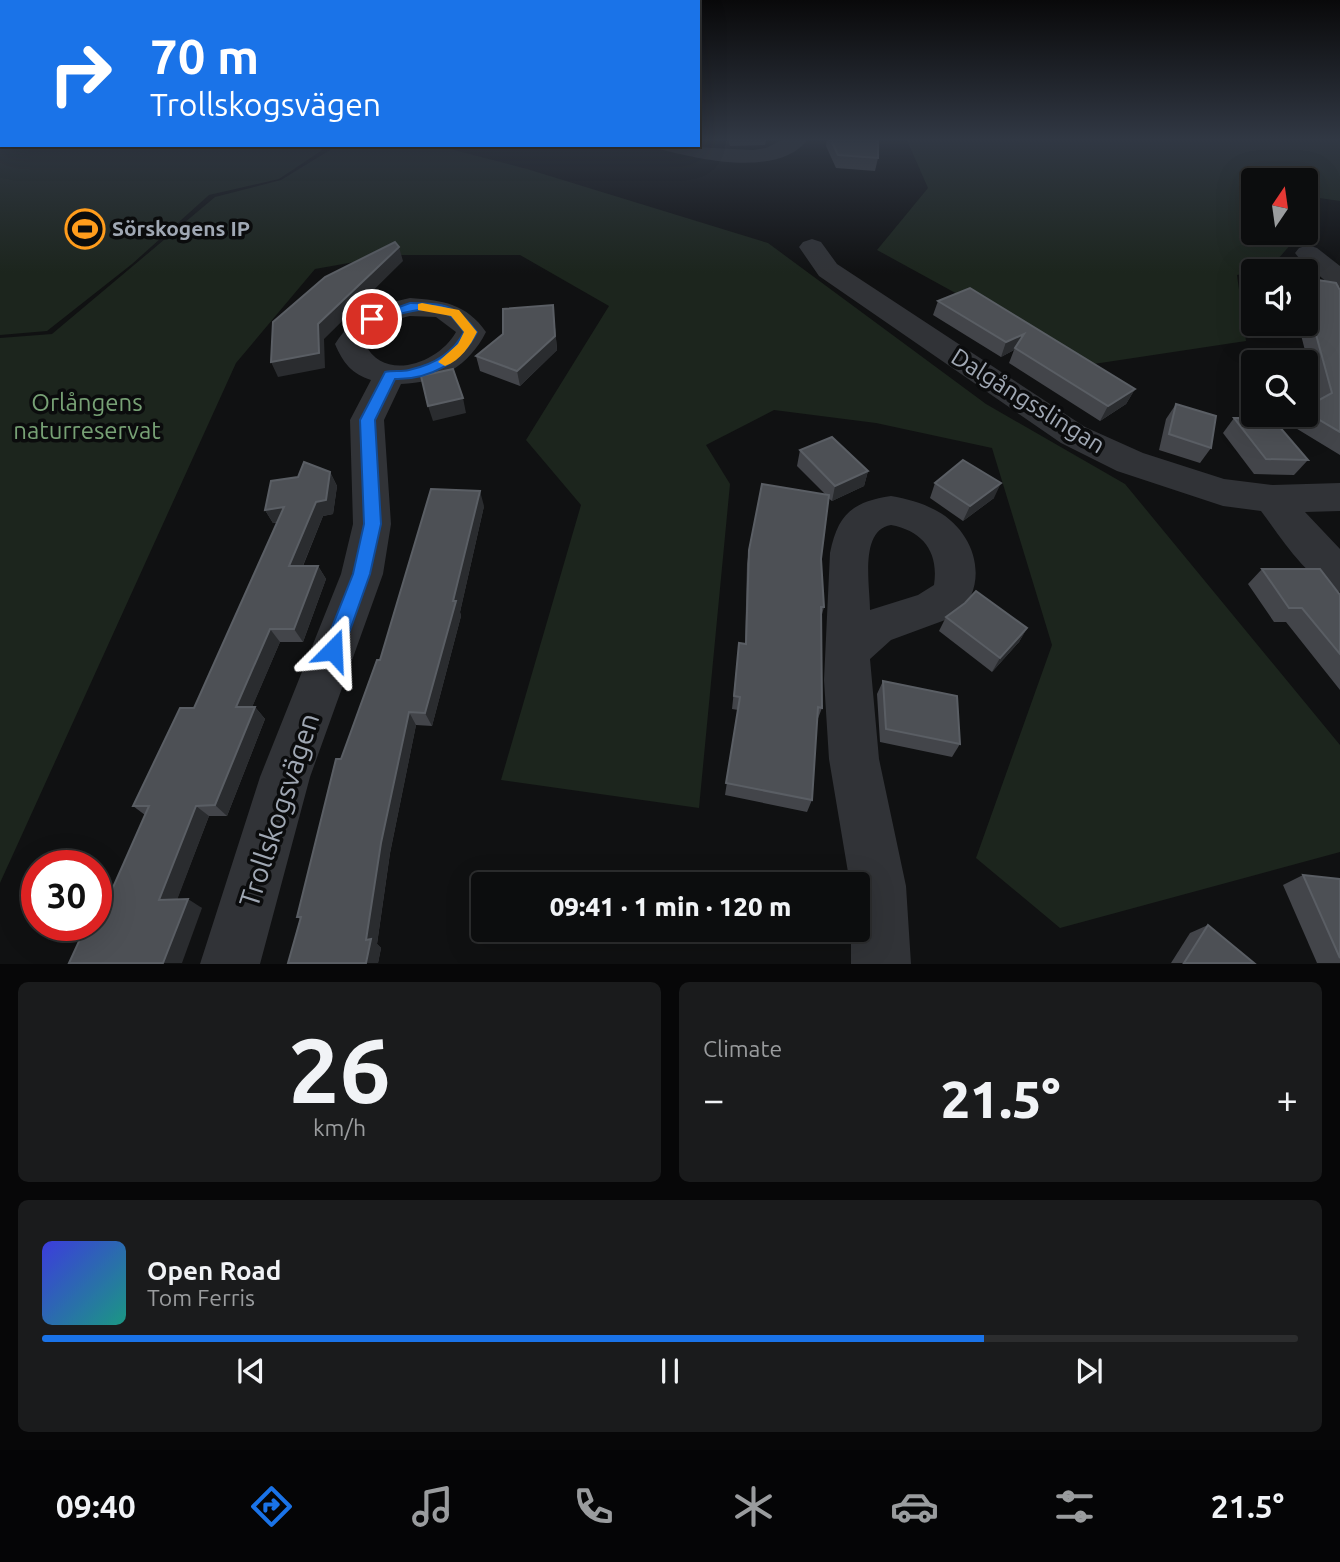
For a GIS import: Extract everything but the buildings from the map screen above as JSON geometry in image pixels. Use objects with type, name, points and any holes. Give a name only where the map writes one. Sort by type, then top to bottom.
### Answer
[{"type":"street","name":"Dalgångsslingan","points":[[812,247],[828,270],[1073,435],[1130,462],[1223,492],[1273,499],[1340,497]]},
{"type":"street","points":[[1308,253],[1340,279]]},
{"type":"street","name":"Trollskogsvägen","points":[[230,964],[285,777],[362,574],[372,524],[368,420],[390,375]]},
{"type":"street","points":[[1273,499],[1301,535],[1340,575]]},
{"type":"street","points":[[848,652],[847,680],[854,759],[878,886],[881,964]]},
{"type":"green space","name":"Sörskogens IP","points":[[0,183],[262,183],[209,195],[132,264],[47,331],[0,335]]},
{"type":"green space","name":"Orlångens naturreservat","points":[[269,183],[573,183],[768,243],[986,404],[1125,484],[1340,745],[1340,852],[1060,928],[976,858],[1052,645],[992,448],[876,423],[774,410],[706,445],[730,484],[699,808],[501,780],[581,505],[526,440],[609,306],[520,255],[394,255],[315,269],[236,363],[0,883],[0,338],[52,334],[215,197]]},
{"type":"green space","points":[[926,183],[1241,183],[1241,245],[1290,245],[1278,259],[1241,259],[1241,274],[1237,275],[1241,336],[1245,336],[1246,341],[1087,365],[877,250],[928,188]]},
{"type":"green space","points":[[1318,183],[1340,183],[1340,201],[1318,198]]},
{"type":"slow traffic","points":[[422,307],[455,313],[471,332],[464,346],[445,362]]},
{"type":"place","name":"Sörskogens IP","points":[[85,229]]},
{"type":"route","points":[[333,650],[362,574],[372,524],[368,420],[390,375],[408,375],[429,370],[449,360],[464,346],[471,332],[455,313],[433,307],[410,307],[372,319]]}]
